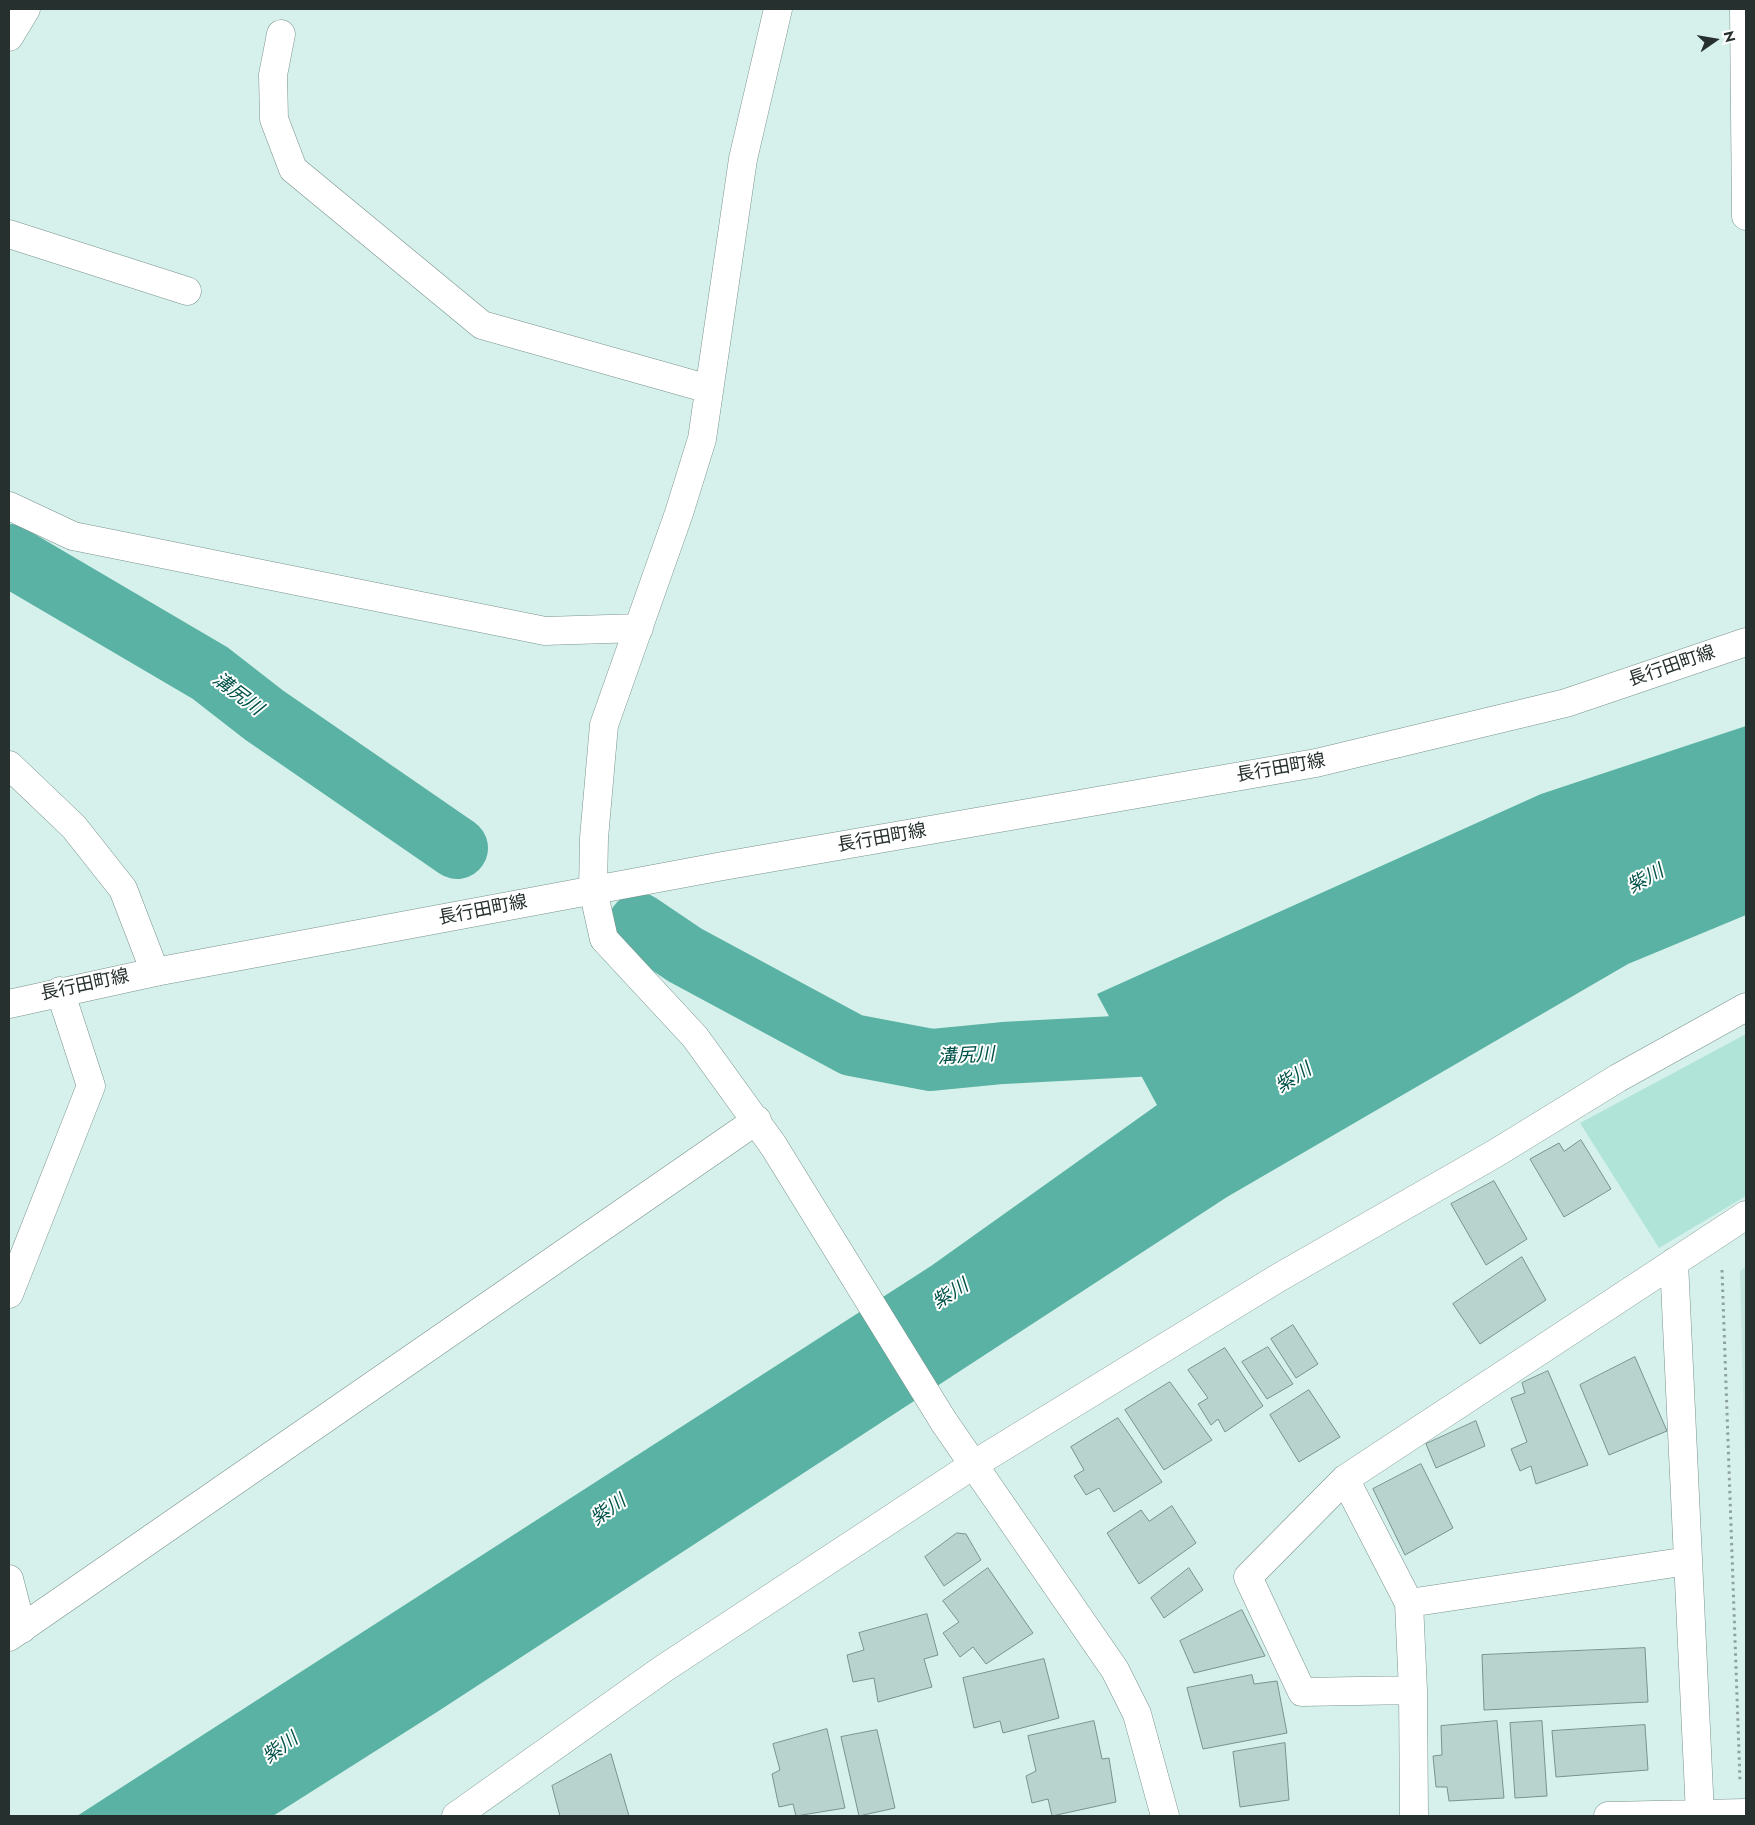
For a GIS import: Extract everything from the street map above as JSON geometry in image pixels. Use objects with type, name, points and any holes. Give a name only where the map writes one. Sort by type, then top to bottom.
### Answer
[{"type":"street","points":[[9,37],[26,9]]},
{"type":"street","points":[[778,9],[744,159],[702,439],[639,628],[604,725],[594,838],[594,890],[604,939],[695,1037],[757,1120],[944,1422],[1115,1670],[1137,1714],[1165,1816]]},
{"type":"street","points":[[1744,9],[1746,216]]},
{"type":"street","points":[[281,34],[273,74],[274,119],[293,169],[300,175],[482,325],[710,389]]},
{"type":"street","points":[[9,234],[187,291]]},
{"type":"street","points":[[9,506],[73,536],[545,631],[639,628]]},
{"type":"street","name":"長行田町線","points":[[9,1004],[60,991],[155,972],[594,890],[1316,763],[1566,703],[1746,642]]},
{"type":"street","points":[[9,764],[74,827],[123,889],[155,972]]},
{"type":"street","points":[[9,1294],[91,1086],[60,991]]},
{"type":"street","points":[[456,1816],[663,1669],[973,1465],[1278,1278],[1496,1152],[1618,1078],[1746,1007]]},
{"type":"street","points":[[9,1579],[16,1633],[757,1120]]},
{"type":"street","points":[[1413,1690],[1302,1692],[1248,1577],[1345,1479],[1746,1215]]},
{"type":"street","points":[[1674,1262],[1700,1814]]},
{"type":"street","points":[[1345,1479],[1409,1603],[1413,1690],[1414,1816]]},
{"type":"street","points":[[1409,1603],[1688,1561]]},
{"type":"street","points":[[1608,1816],[1743,1813]]},
{"type":"path","points":[[1721,1231],[1743,1813]]},
{"type":"shaded area","points":[[1746,1034],[1746,1196],[1659,1248],[1580,1123]]},
{"type":"shaded area","points":[[1746,1266],[1746,1503],[1740,1271]]},
{"type":"water","name":"紫川","points":[[1746,726],[1746,915],[1628,964],[1227,1197],[437,1712],[273,1816],[77,1816],[931,1266],[1157,1105],[1097,994],[1541,794]]},
{"type":"building","points":[[1581,1140],[1611,1189],[1564,1217],[1530,1159],[1559,1143],[1564,1151]]},
{"type":"building","points":[[1494,1181],[1527,1239],[1486,1265],[1451,1204]]},
{"type":"building","points":[[1522,1257],[1546,1300],[1480,1344],[1453,1304]]},
{"type":"building","points":[[1293,1325],[1318,1364],[1296,1378],[1271,1339]]},
{"type":"building","points":[[1268,1347],[1293,1384],[1267,1399],[1242,1362]]},
{"type":"building","points":[[1225,1348],[1263,1406],[1225,1432],[1218,1419],[1211,1425],[1198,1404],[1208,1398],[1188,1370]]},
{"type":"building","points":[[1635,1357],[1667,1431],[1609,1455],[1580,1385]]},
{"type":"building","points":[[1548,1371],[1588,1465],[1536,1484],[1531,1466],[1520,1471],[1511,1449],[1527,1442],[1511,1398],[1525,1393],[1522,1383]]},
{"type":"building","points":[[1170,1382],[1212,1440],[1164,1470],[1125,1410]]},
{"type":"building","points":[[1309,1390],[1340,1437],[1299,1462],[1270,1415]]},
{"type":"building","points":[[1118,1418],[1162,1482],[1114,1512],[1099,1488],[1086,1495],[1074,1476],[1084,1470],[1071,1447]]},
{"type":"building","points":[[1476,1421],[1485,1446],[1436,1468],[1426,1444]]},
{"type":"building","points":[[1421,1464],[1453,1528],[1405,1555],[1373,1489]]},
{"type":"building","points":[[1172,1506],[1196,1543],[1139,1584],[1107,1533],[1141,1510],[1149,1521]]},
{"type":"building","points":[[957,1533],[966,1534],[981,1560],[944,1586],[925,1557]]},
{"type":"building","points":[[988,1568],[1033,1633],[986,1664],[973,1647],[960,1657],[943,1633],[959,1622],[943,1601]]},
{"type":"building","points":[[1189,1568],[1203,1590],[1164,1618],[1151,1598]]},
{"type":"building","points":[[1242,1610],[1265,1656],[1194,1673],[1180,1641]]},
{"type":"building","points":[[927,1614],[938,1655],[924,1659],[932,1687],[878,1702],[874,1678],[853,1682],[847,1655],[864,1650],[859,1633]]},
{"type":"building","points":[[1645,1648],[1648,1702],[1484,1710],[1482,1655]]},
{"type":"building","points":[[1044,1659],[1059,1718],[1003,1733],[1000,1721],[974,1728],[963,1678]]},
{"type":"building","points":[[1252,1675],[1254,1684],[1277,1681],[1287,1733],[1203,1749],[1187,1688]]},
{"type":"building","points":[[1094,1721],[1102,1759],[1109,1758],[1116,1802],[1052,1816],[1048,1799],[1032,1803],[1026,1776],[1036,1771],[1028,1736]]},
{"type":"building","points":[[1497,1721],[1504,1798],[1449,1801],[1447,1787],[1436,1787],[1433,1756],[1442,1755],[1441,1726]]},
{"type":"building","points":[[1542,1721],[1547,1796],[1515,1798],[1510,1723]]},
{"type":"building","points":[[1645,1725],[1648,1770],[1556,1777],[1552,1731]]},
{"type":"building","points":[[827,1729],[845,1808],[796,1816],[793,1804],[779,1807],[772,1774],[780,1770],[773,1744]]},
{"type":"building","points":[[877,1730],[895,1808],[859,1816],[841,1737]]},
{"type":"building","points":[[1285,1743],[1289,1800],[1240,1807],[1233,1752]]},
{"type":"building","points":[[611,1754],[629,1816],[560,1816],[552,1786]]},
{"type":"waterway","name":"溝尻川","points":[[9,555],[210,673],[264,715],[457,848]]},
{"type":"waterway","points":[[9,577],[20,562]]},
{"type":"waterway","name":"溝尻川","points":[[639,924],[685,955],[852,1045],[931,1060],[1003,1053],[1153,1045],[1212,1051]]}]
